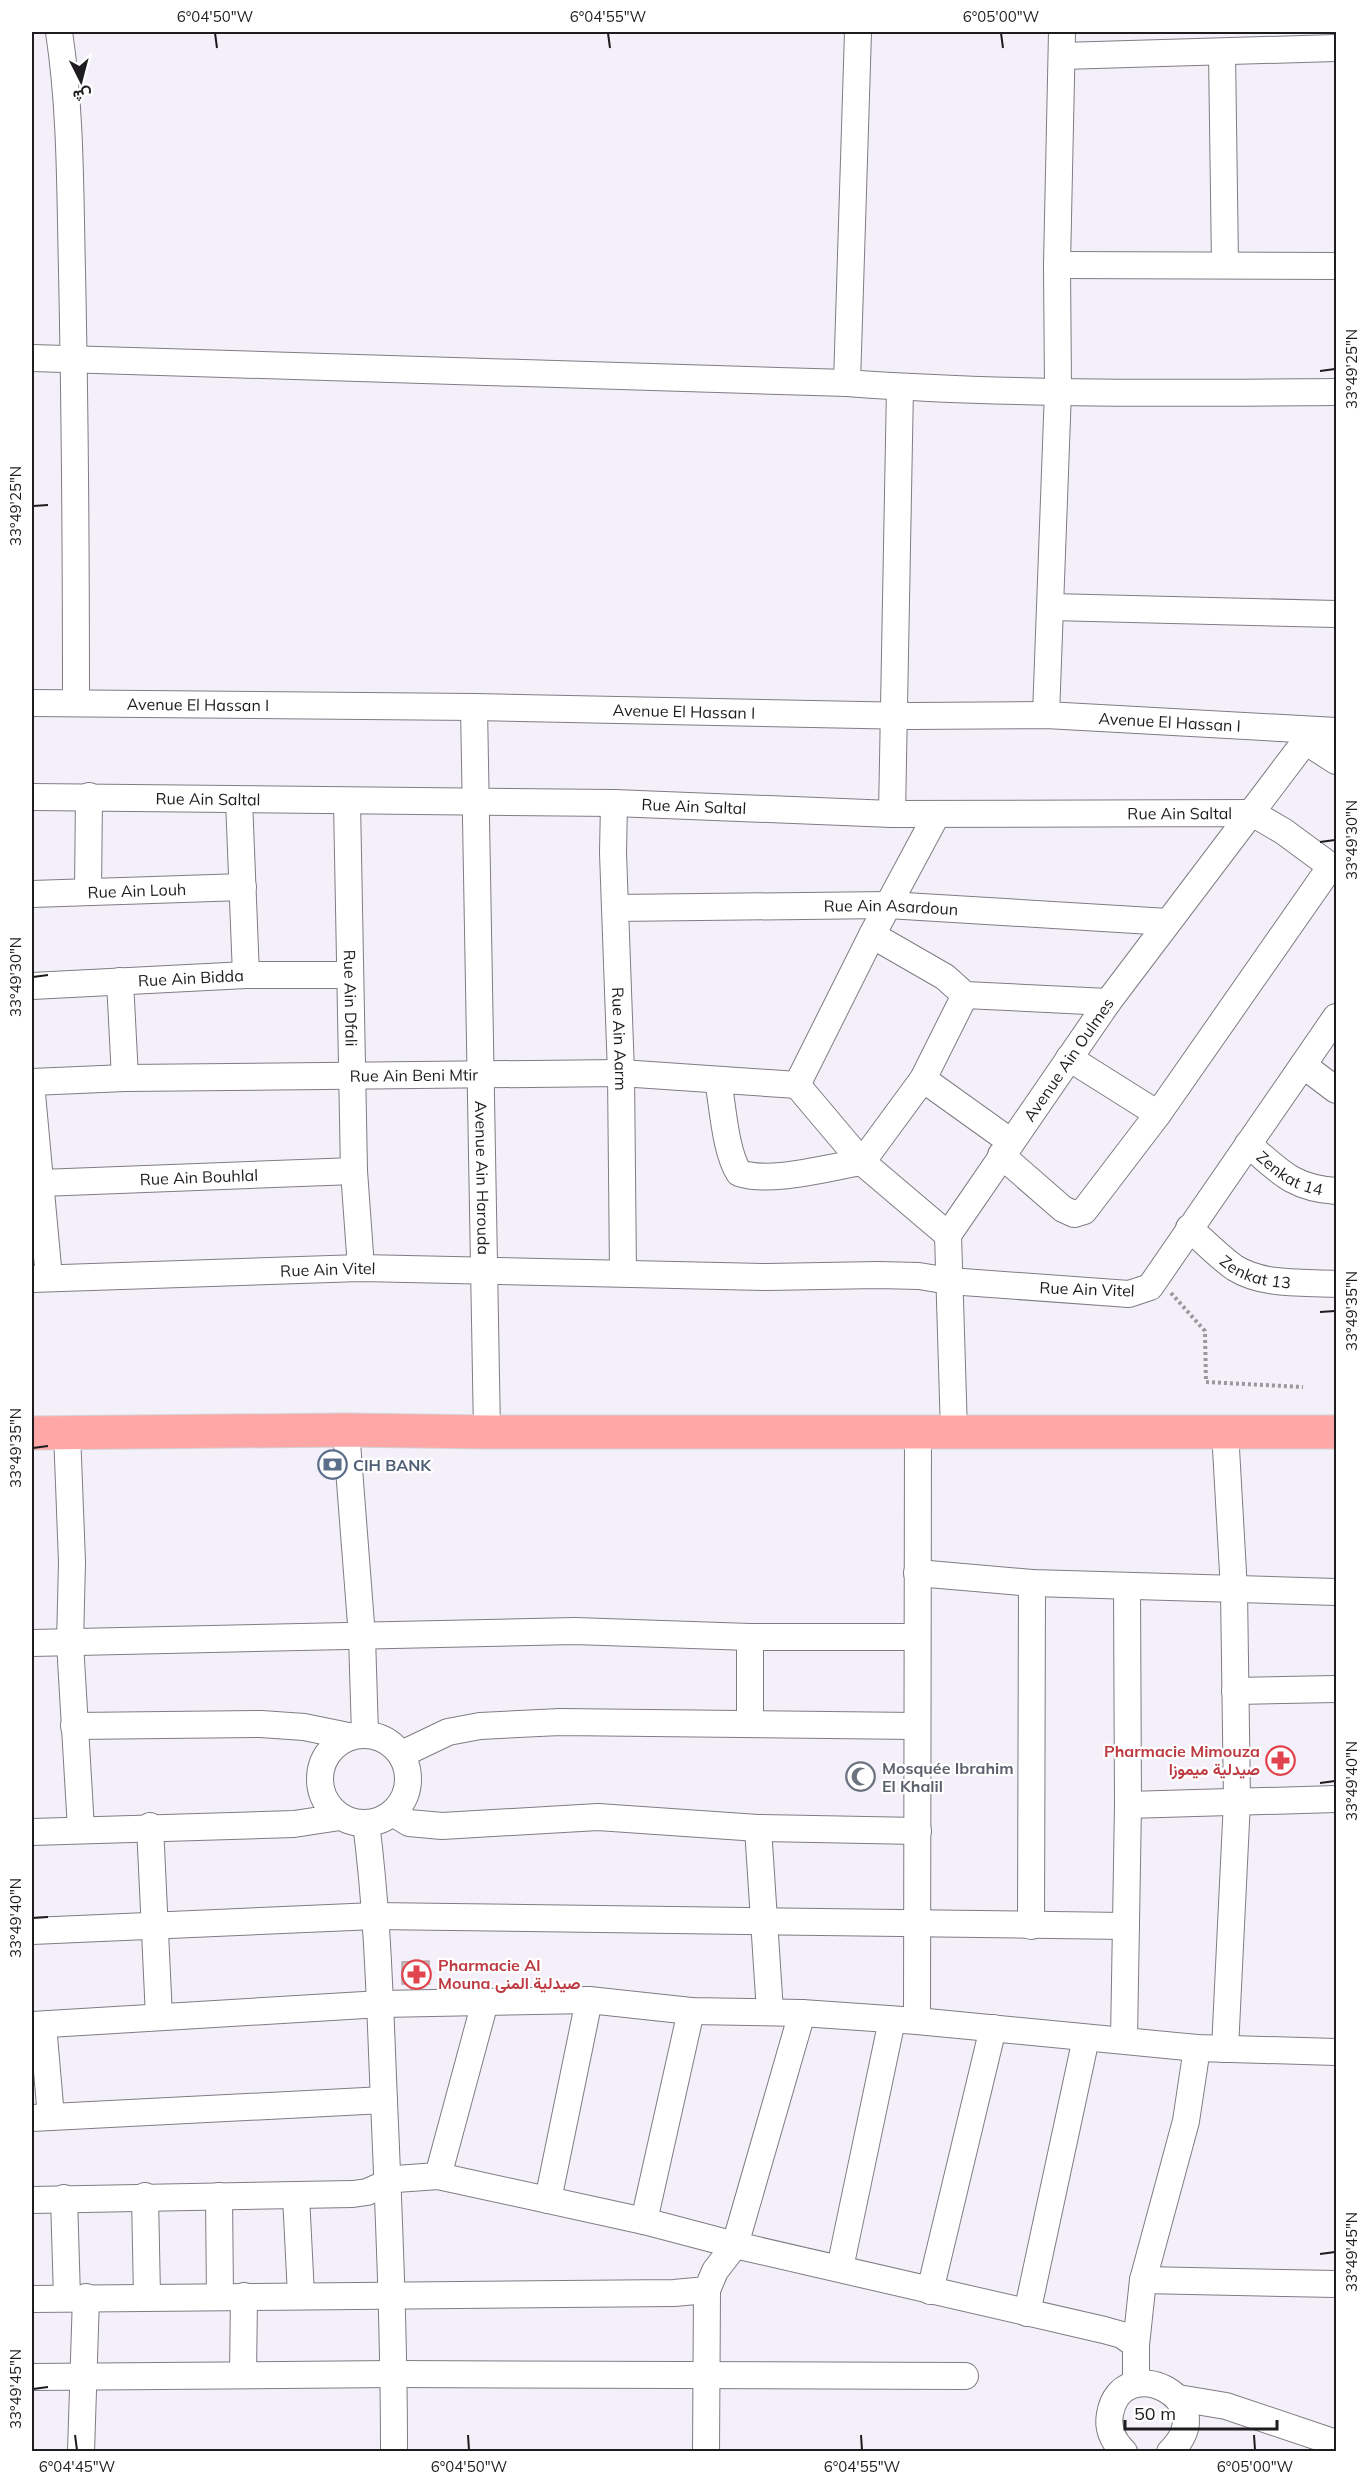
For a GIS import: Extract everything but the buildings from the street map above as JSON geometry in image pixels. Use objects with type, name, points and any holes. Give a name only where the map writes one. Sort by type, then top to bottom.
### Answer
[{"type":"main road","points":[[32,1433],[346,1430],[1336,1432]]},
{"type":"street","points":[[59,32],[69,114],[74,359],[76,703]]},
{"type":"street","points":[[847,383],[858,32]]},
{"type":"street","points":[[1046,715],[1058,391],[1057,265],[1062,44],[1222,52],[1336,48]]},
{"type":"street","points":[[1222,52],[1225,264]]},
{"type":"street","points":[[1057,265],[1336,266]]},
{"type":"street","points":[[32,358],[847,383],[900,387],[1058,391],[1336,392]]},
{"type":"street","points":[[892,814],[892,716],[900,387]]},
{"type":"street","points":[[1051,607],[1336,614]]},
{"type":"street","name":"Avenue El Hassan I","points":[[32,703],[474,707],[892,716],[1046,715],[1318,734]]},
{"type":"street","name":"Avenue Ain Harouda","points":[[474,707],[478,803],[487,1432]]},
{"type":"street","points":[[1318,734],[1336,761]]},
{"type":"street","name":"Avenue Ain Oulmes","points":[[948,1235],[1108,1002],[1252,813],[1318,734]]},
{"type":"street","points":[[88,891],[89,796]]},
{"type":"street","name":"Rue Ain Saltal","points":[[32,797],[89,796],[238,801],[614,803],[892,814],[1252,813],[1283,831],[1334,868]]},
{"type":"street","points":[[238,801],[246,975]]},
{"type":"street","name":"Rue Ain Dfali","points":[[347,802],[354,1171],[361,1268]]},
{"type":"street","name":"Rue Ain Aarm","points":[[614,803],[621,1073],[623,1273]]},
{"type":"street","points":[[937,814],[872,935],[797,1085],[862,1162],[948,1235],[954,1432]]},
{"type":"street","points":[[923,1079],[1006,1149],[1063,1209],[1074,1214],[1079,1213],[1090,1206],[1158,1114],[1334,868]]},
{"type":"street","name":"Rue Ain Louh","points":[[32,894],[243,887]]},
{"type":"street","name":"Rue Ain Asardoun","points":[[615,908],[888,905],[1168,922]]},
{"type":"street","points":[[872,935],[945,977],[965,994],[1108,1002]]},
{"type":"street","name":"Rue Ain Bidda","points":[[32,986],[246,975],[350,975]]},
{"type":"street","points":[[120,981],[125,1078]]},
{"type":"street","points":[[718,1080],[731,1150],[739,1173],[759,1177],[777,1176],[862,1162],[923,1079],[965,994]]},
{"type":"street","name":"Rue Ain Vitel","points":[[40,1278],[361,1268],[767,1277],[898,1275],[1129,1294],[1150,1287],[1336,1017]]},
{"type":"street","points":[[1069,1058],[1158,1114]]},
{"type":"street","points":[[1303,1065],[1336,1090]]},
{"type":"street","name":"Rue Ain Beni Mtir","points":[[32,1082],[125,1078],[621,1073],[797,1085]]},
{"type":"street","points":[[32,1094],[41,1183],[40,1278]]},
{"type":"street","name":"Zenkat 14","points":[[1248,1144],[1282,1174],[1301,1185],[1336,1191]]},
{"type":"street","name":"Rue Ain Bouhlal","points":[[41,1183],[354,1171]]},
{"type":"street","name":"Zenkat 13","points":[[1189,1228],[1235,1268],[1257,1277],[1281,1281],[1336,1284]]},
{"type":"street","points":[[346,1430],[362,1637],[357,1735]]},
{"type":"street","points":[[917,2021],[918,1431]]},
{"type":"street","points":[[1225,2049],[1237,1801],[1234,1590],[1226,1431]]},
{"type":"street","points":[[67,1432],[72,1562],[70,1643],[81,1829]]},
{"type":"street","points":[[917,1573],[1032,1583],[1336,1592]]},
{"type":"street","points":[[1031,1926],[1032,1583]]},
{"type":"street","points":[[1124,2040],[1128,1805],[1127,1587]]},
{"type":"street","points":[[32,1643],[575,1631],[750,1637],[917,1637]]},
{"type":"street","points":[[750,1637],[750,1723]]},
{"type":"street","points":[[1235,1691],[1336,1689]]},
{"type":"street","points":[[402,1754],[448,1732],[480,1726],[560,1722],[916,1726]]},
{"type":"street","points":[[32,1832],[294,1824],[340,1817],[366,1823],[382,1819],[393,1813],[407,1792],[409,1772],[402,1754],[387,1740],[304,1727],[261,1724],[74,1726]]},
{"type":"street","points":[[340,1817],[326,1803],[319,1784],[321,1764],[331,1747],[357,1735]]},
{"type":"street","points":[[1128,1805],[1336,1799]]},
{"type":"street","points":[[393,1813],[409,1823],[432,1826],[598,1817],[758,1828],[918,1831]]},
{"type":"street","points":[[366,1823],[381,2004],[392,2296],[394,2451]]},
{"type":"street","points":[[150,1827],[159,2017]]},
{"type":"street","points":[[758,1828],[770,2012]]},
{"type":"street","points":[[32,1931],[375,1916],[1126,1926]]},
{"type":"street","points":[[384,2100],[41,2118],[37,2025],[381,2004],[589,2000],[691,2011],[802,2013],[917,2021],[1197,2048],[1336,2052]]},
{"type":"street","points":[[548,2200],[589,2000]]},
{"type":"street","points":[[438,2176],[485,2002]]},
{"type":"street","points":[[644,2221],[691,2011]]},
{"type":"street","points":[[706,2451],[707,2290],[716,2271],[735,2245],[802,2013]]},
{"type":"street","points":[[840,2268],[892,2020]]},
{"type":"street","points":[[930,2291],[993,2028]]},
{"type":"street","points":[[1027,2313],[1086,2038]]},
{"type":"street","points":[[1136,2384],[1136,2345],[1143,2280],[1186,2121],[1197,2048]]},
{"type":"street","points":[[32,2200],[145,2196],[296,2196],[367,2192],[408,2177],[438,2176],[644,2221],[735,2245],[1122,2335],[1136,2345]]},
{"type":"street","points":[[145,2196],[147,2297]]},
{"type":"street","points":[[219,2196],[243,2375]]},
{"type":"street","points":[[296,2196],[301,2295]]},
{"type":"street","points":[[64,2198],[84,2376],[81,2451]]},
{"type":"street","points":[[1143,2280],[1336,2284]]},
{"type":"street","points":[[32,2299],[674,2293],[707,2290]]},
{"type":"street","points":[[32,2377],[394,2374],[965,2376]]},
{"type":"street","points":[[1116,2449],[1109,2421],[1116,2398],[1136,2384],[1148,2383],[1159,2385],[1178,2398],[1184,2408],[1186,2420],[1179,2443],[1170,2451]]},
{"type":"street","points":[[1178,2398],[1226,2406],[1336,2443]]},
{"type":"path","points":[[1156,1277],[1205,1330],[1206,1382],[1303,1387]]},
{"type":"place","name":"CIH BANK","points":[[332,1465]]},
{"type":"place","name":"Pharmacie Mimouza صيدلية ميموزا","points":[[1281,1760]]},
{"type":"place","name":"Mosquée Ibrahim El Khalil","points":[[861,1777]]},
{"type":"place","name":"Pharmacie Al Mouna صيدلية المنى","points":[[417,1974]]}]
